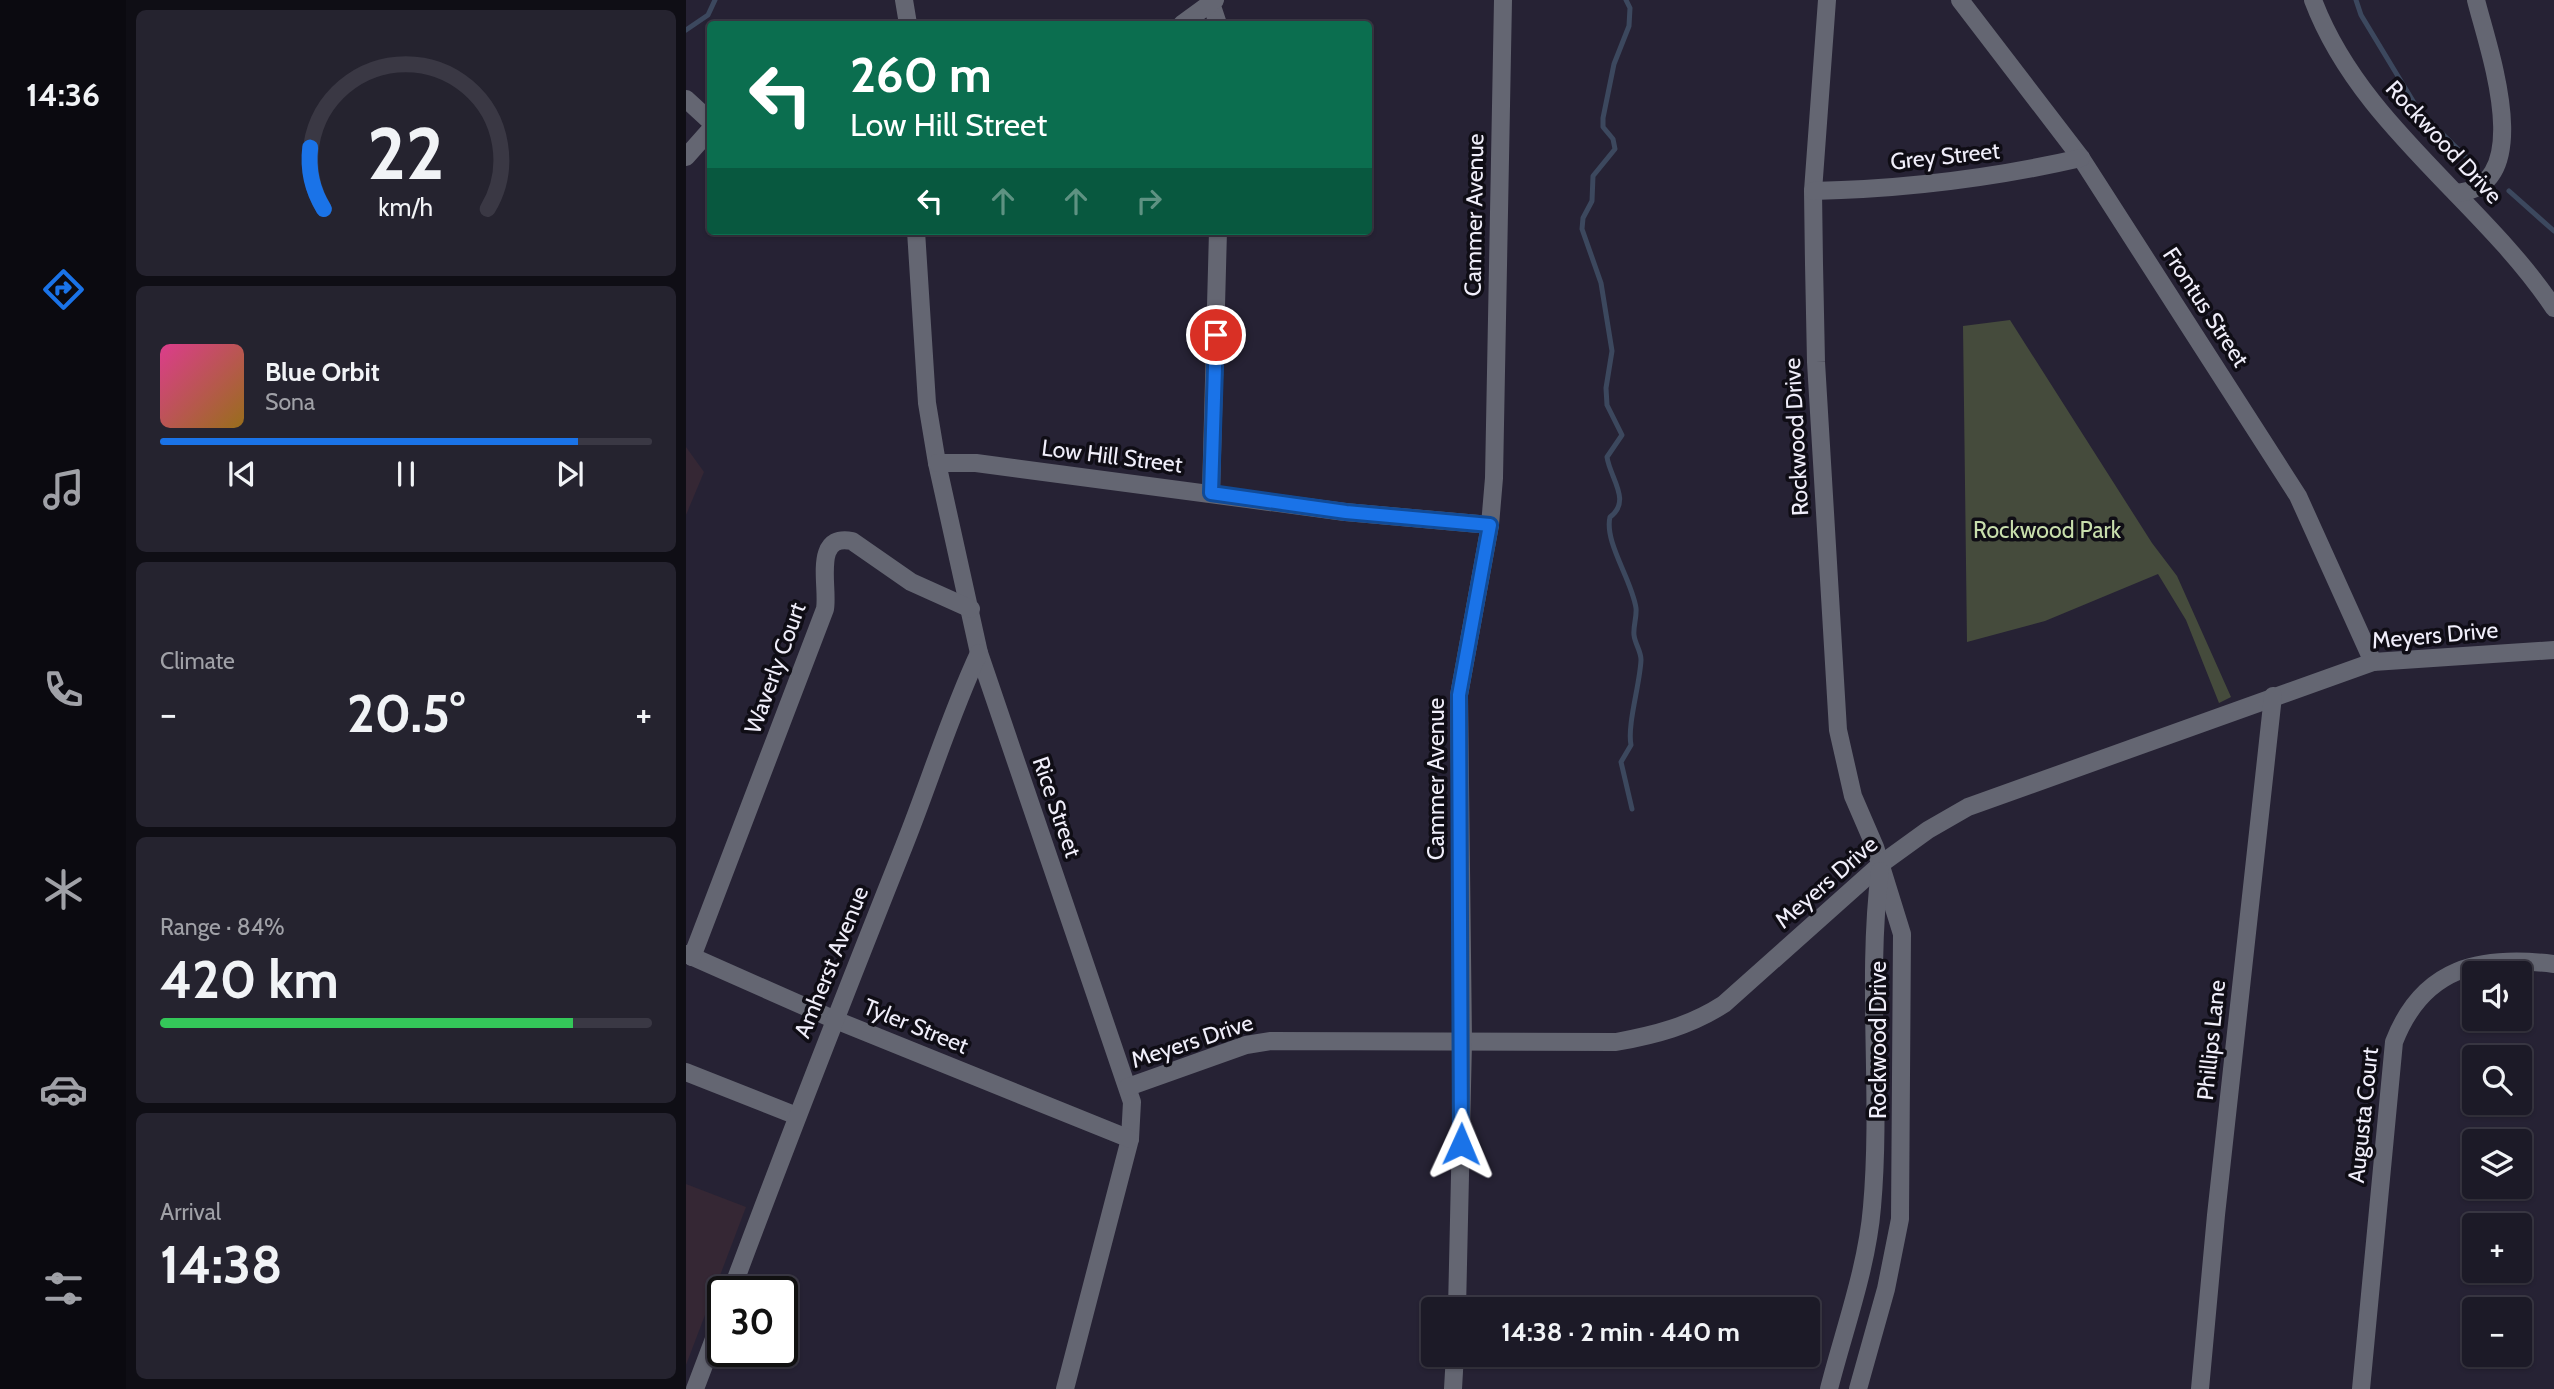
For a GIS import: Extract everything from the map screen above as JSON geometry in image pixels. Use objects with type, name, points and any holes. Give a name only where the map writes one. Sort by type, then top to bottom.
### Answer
[{"type":"street","points":[[904,0],[908,21]]},
{"type":"street","name":"Cammer Avenue","points":[[1457,1297],[1463,1042],[1459,695],[1490,525],[1494,478],[1503,0]]},
{"type":"street","name":"Rockwood Drive","points":[[1827,0],[1813,191],[1816,362],[1838,730],[1853,796],[1881,864],[1902,934],[1900,1219],[1886,1289],[1858,1389]]},
{"type":"street","name":"Frontus Street","points":[[1960,0],[2081,158],[2298,496],[2373,662]]},
{"type":"street","name":"Rockwood Drive","points":[[2313,0],[2328,35],[2362,90],[2491,230],[2554,308]]},
{"type":"street","points":[[2456,193],[2477,189],[2494,169],[2499,155],[2502,101],[2476,0]]},
{"type":"street","points":[[1186,21],[1213,1],[1217,21]]},
{"type":"street","points":[[686,99],[707,118]]},
{"type":"street","points":[[686,157],[707,133]]},
{"type":"street","name":"Grey Street","points":[[1813,191],[1856,190],[2016,173],[2081,158]]},
{"type":"street","name":"Rice Street","points":[[916,235],[927,403],[937,463],[979,653],[1128,1087],[1133,1118],[1130,1139],[1065,1389]]},
{"type":"street","points":[[1211,493],[1218,235]]},
{"type":"street","name":"Low Hill Street","points":[[937,463],[976,463],[1346,512],[1490,525]]},
{"type":"street","name":"Waverly Court","points":[[689,955],[825,609],[828,593],[823,559],[827,550],[834,543],[852,541],[911,582],[971,609]]},
{"type":"street","name":"Meyers Drive","points":[[1128,1087],[1246,1045],[1271,1041],[1616,1042],[1651,1035],[1703,1017],[1747,986],[1881,864],[1928,830],[1968,807],[2373,662],[2554,650]]},
{"type":"street","name":"Amherst Avenue","points":[[738,1276],[834,1019],[906,842],[960,694],[979,653]]},
{"type":"street","name":"Phillips Lane","points":[[2200,1389],[2216,1215],[2273,696]]},
{"type":"street","name":"Rockwood Drive","points":[[1829,1389],[1872,1210],[1875,1162],[1874,918],[1881,864]]},
{"type":"street","name":"Tyler Street","points":[[689,955],[834,1019],[1130,1139]]},
{"type":"street","name":"Augusta Court","points":[[2361,1389],[2394,1042],[2405,1014],[2421,993],[2437,980],[2461,970],[2497,962],[2554,964]]},
{"type":"street","points":[[686,1072],[797,1116]]},
{"type":"street","points":[[1872,1210],[1900,1219]]},
{"type":"street","points":[[695,1389],[707,1357]]},
{"type":"street","points":[[1453,1389],[1454,1367]]},
{"type":"shaded area","points":[[686,447],[704,472],[686,515]]},
{"type":"shaded area","points":[[686,1184],[746,1207],[720,1276],[707,1276],[707,1310],[686,1365]]},
{"type":"green space","name":"Rockwood Park","points":[[2010,320],[2152,543],[2177,576],[2231,697],[2219,703],[2186,620],[2158,574],[2045,621],[1967,642],[1963,326]]},
{"type":"waterway","points":[[686,30],[708,15],[715,0]]},
{"type":"waterway","points":[[1626,0],[1630,8],[1629,26],[1614,64],[1603,118],[1603,127],[1613,139],[1615,149],[1593,176],[1592,201],[1583,218],[1582,229],[1601,283],[1612,351],[1606,388],[1607,405],[1622,435],[1607,457],[1620,497],[1616,511],[1610,517],[1609,527],[1633,597],[1636,611],[1634,635],[1641,660],[1631,727],[1631,745],[1621,762],[1632,809]]},
{"type":"waterway","points":[[2356,0],[2361,15],[2419,111],[2469,160]]},
{"type":"waterway","points":[[2509,191],[2554,231]]},
{"type":"route","points":[[1216,335],[1211,493],[1346,512],[1490,525],[1459,695],[1463,1042],[1461,1144]]}]
